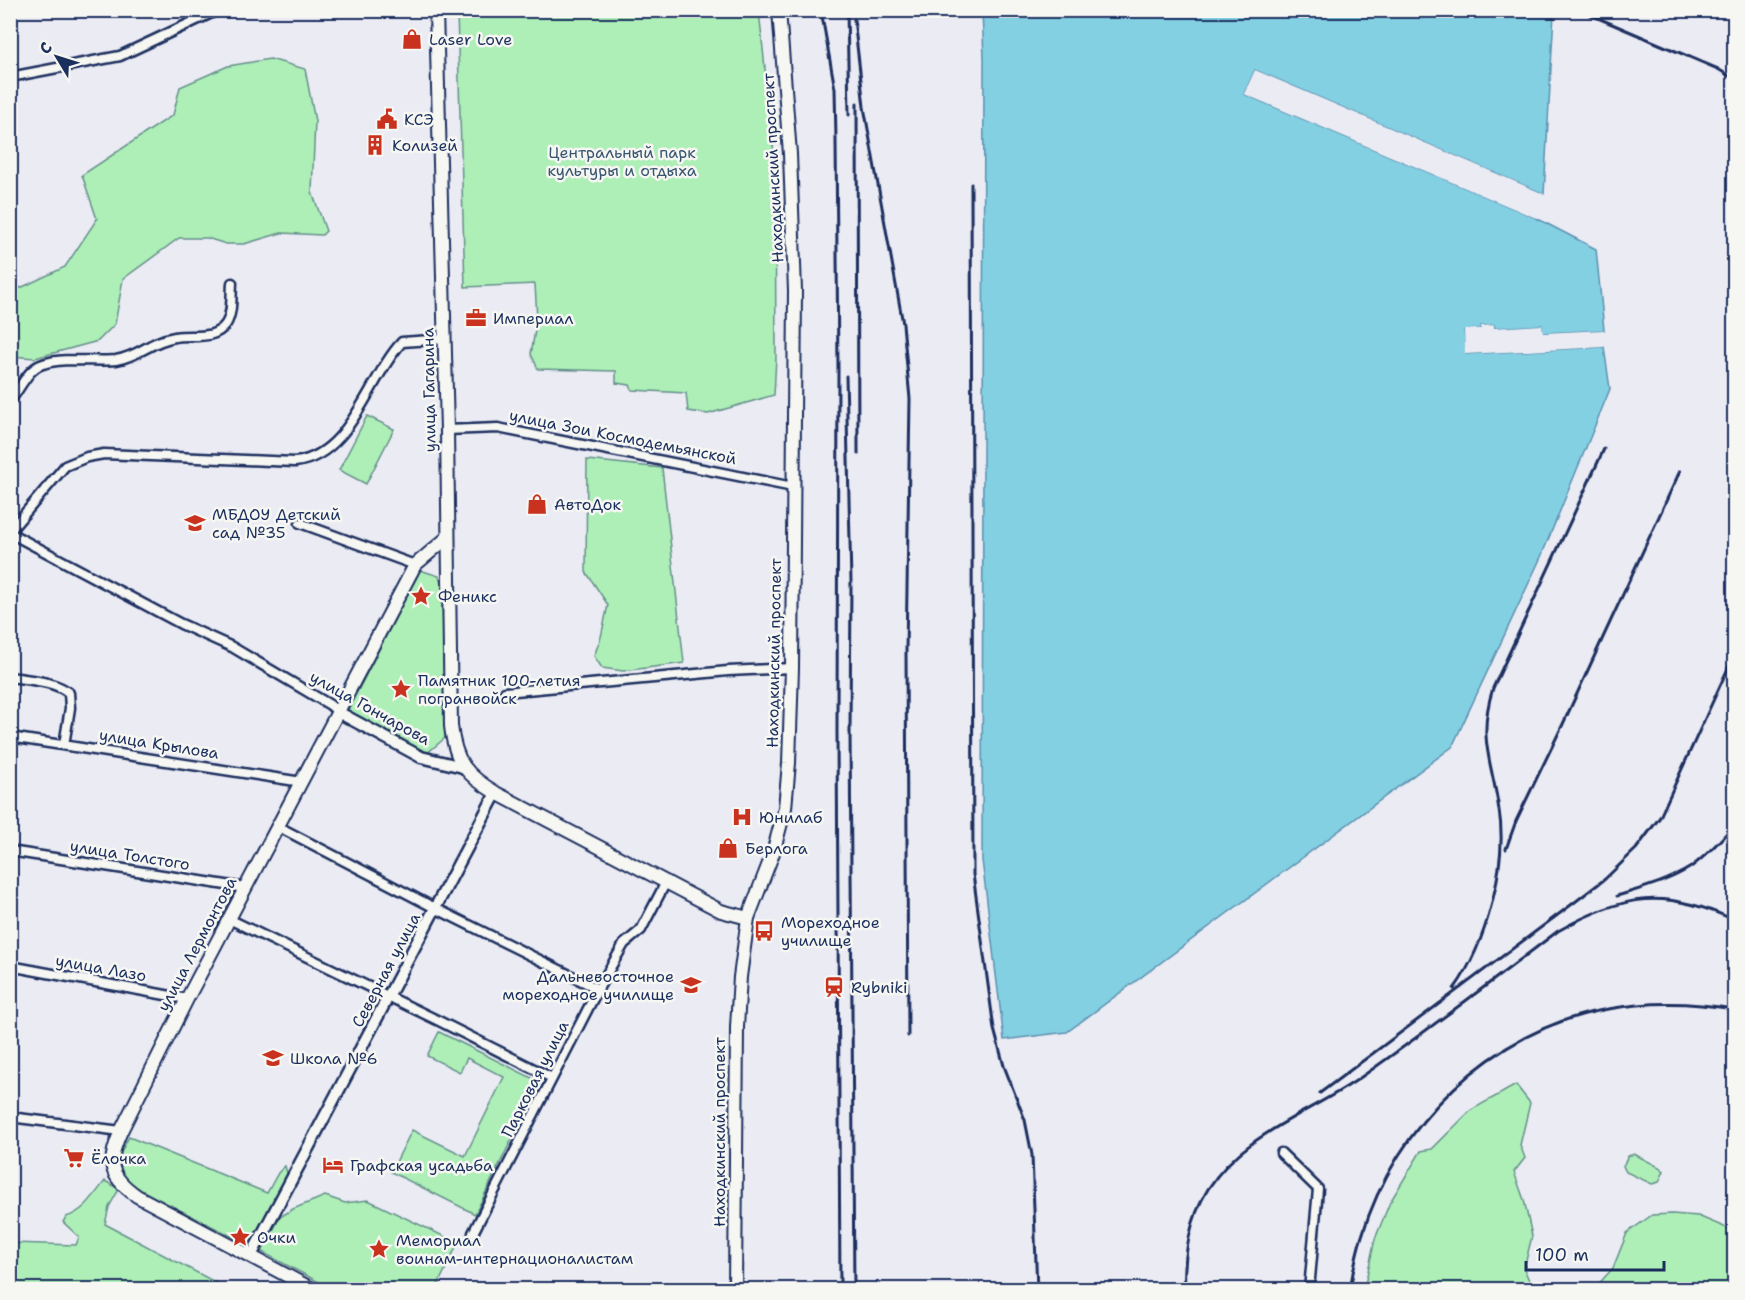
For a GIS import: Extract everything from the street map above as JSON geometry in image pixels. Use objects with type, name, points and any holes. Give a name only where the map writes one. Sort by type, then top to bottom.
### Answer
[{"type":"main road","name":"улица Гагарина","points":[[436,10],[447,430],[451,726],[453,743],[463,767]]},
{"type":"main road","name":"Находкинский проспект","points":[[735,1290],[736,1028],[740,977],[748,918],[772,853],[785,808],[788,788],[792,668],[795,291],[790,154],[779,10]]},
{"type":"main road","name":"улица Лермонтова","points":[[314,1290],[254,1252],[137,1196],[116,1178],[111,1160],[121,1131],[187,999],[415,565],[447,538]]},
{"type":"main road","name":"улица Гончарова","points":[[463,767],[480,783],[496,793],[721,910],[748,918]]},
{"type":"street","points":[[10,77],[120,56],[218,10]]},
{"type":"street","points":[[1729,10],[1734,22]]},
{"type":"street","points":[[10,401],[22,386],[27,375],[42,364],[115,360],[135,356],[153,343],[181,337],[202,337],[214,333],[226,324],[230,310],[232,283]]},
{"type":"street","name":"улица Гончарова","points":[[445,339],[402,342],[361,408],[340,434],[325,450],[306,460],[104,454],[87,457],[65,466],[10,532],[181,624],[232,647],[338,712],[421,757],[463,767]]},
{"type":"street","name":"улица Зои Космодемьянской","points":[[447,430],[498,428],[793,487]]},
{"type":"street","points":[[300,523],[415,565]]},
{"type":"street","points":[[505,692],[728,671],[792,668]]},
{"type":"street","points":[[10,677],[63,688],[69,693],[70,708],[64,745]]},
{"type":"street","name":"улица Крылова","points":[[10,737],[302,782]]},
{"type":"street","name":"Северная улица","points":[[254,1252],[496,793]]},
{"type":"street","points":[[277,826],[598,989]]},
{"type":"street","name":"улица Толстого","points":[[10,851],[245,888]]},
{"type":"street","name":"Парковая улица","points":[[473,1233],[598,989],[624,944],[641,930],[666,882]]},
{"type":"street","points":[[229,919],[552,1078]]},
{"type":"street","name":"улица Лазо","points":[[10,966],[187,999]]},
{"type":"street","points":[[10,1117],[121,1131]]},
{"type":"street","points":[[1281,1153],[1318,1189],[1309,1290]]},
{"type":"green space","name":"Центральный парк культуры и отдыха","points":[[457,11],[759,11],[775,164],[776,357],[774,395],[708,414],[688,411],[686,393],[632,390],[630,385],[616,383],[616,371],[538,369],[531,354],[537,319],[535,284],[465,287]]},
{"type":"green space","points":[[270,59],[305,69],[315,121],[312,192],[326,231],[322,235],[281,233],[244,244],[226,244],[207,238],[179,238],[123,279],[115,324],[98,341],[35,358],[11,356],[11,288],[14,291],[65,267],[97,219],[82,175],[173,115],[180,87],[228,66]]},
{"type":"green space","points":[[367,416],[394,429],[366,484],[339,470]]},
{"type":"green space","points":[[587,460],[662,468],[684,663],[623,671],[602,668],[594,656],[608,605],[586,572]]},
{"type":"green space","points":[[420,570],[439,576],[442,586],[445,738],[426,754],[380,731],[348,710]]},
{"type":"green space","points":[[439,1032],[540,1082],[475,1214],[391,1172],[412,1130],[465,1156],[504,1077],[467,1058],[460,1072],[427,1056]]},
{"type":"green space","points":[[1516,1085],[1530,1103],[1520,1145],[1525,1158],[1514,1172],[1524,1200],[1532,1236],[1524,1269],[1533,1289],[1364,1289],[1375,1239],[1390,1202],[1421,1151],[1432,1149],[1471,1110]]},
{"type":"green space","points":[[129,1137],[267,1193],[278,1173],[285,1166],[286,1180],[251,1246],[144,1192],[124,1178],[118,1157]]},
{"type":"green space","points":[[1634,1154],[1664,1171],[1659,1182],[1652,1184],[1626,1172],[1623,1166],[1628,1156]]},
{"type":"green space","points":[[105,1181],[119,1189],[109,1207],[105,1224],[228,1289],[11,1289],[11,1243],[76,1245],[79,1237],[63,1222],[66,1217],[83,1207]]},
{"type":"green space","points":[[325,1196],[345,1203],[368,1200],[458,1243],[436,1289],[332,1289],[262,1252],[280,1217]]},
{"type":"green space","points":[[1652,1215],[1698,1216],[1734,1231],[1734,1289],[1594,1289],[1613,1268],[1627,1233]]},
{"type":"water","points":[[1548,10],[1554,13],[1544,194],[1255,70],[1244,94],[1536,218],[1596,249],[1604,330],[1542,333],[1542,325],[1494,328],[1494,325],[1481,326],[1481,329],[1464,330],[1466,354],[1604,347],[1610,389],[1541,557],[1452,747],[1067,1032],[1004,1040],[982,860],[984,58],[982,11]]},
{"type":"pier","points":[[1255,70],[1544,194],[1543,196],[1256,74],[1248,93],[1537,215],[1536,218],[1244,94]]},
{"type":"pier","points":[[1494,325],[1494,328],[1542,325],[1543,333],[1604,330],[1604,333],[1542,336],[1539,329],[1494,331],[1491,328],[1484,328],[1482,331],[1467,332],[1468,351],[1604,344],[1604,347],[1465,354],[1464,329],[1481,329],[1481,326]]},
{"type":"railway","points":[[821,10],[835,89],[836,140],[840,1290]]},
{"type":"railway","points":[[847,10],[849,115]]},
{"type":"railway","points":[[1579,10],[1718,69],[1734,79]]},
{"type":"railway","points":[[854,19],[864,107],[903,324],[910,399],[906,652],[908,1036]]},
{"type":"railway","points":[[857,103],[858,454]]},
{"type":"railway","points":[[971,184],[973,874],[994,1029],[1004,1066],[1025,1120],[1032,1155],[1037,1290]]},
{"type":"railway","points":[[846,376],[851,582],[854,1290]]},
{"type":"railway","points":[[1454,989],[1476,950],[1485,927],[1492,903],[1500,855],[1499,810],[1487,750],[1488,706],[1493,688],[1604,449]]},
{"type":"railway","points":[[1506,849],[1516,821],[1680,471]]},
{"type":"railway","points":[[1320,1093],[1605,879],[1636,849],[1660,817],[1734,655]]},
{"type":"railway","points":[[1617,896],[1683,872],[1714,847],[1734,825]]},
{"type":"railway","points":[[1185,1290],[1185,1264],[1192,1225],[1202,1200],[1222,1170],[1257,1140],[1357,1080],[1558,931],[1603,909],[1645,900],[1687,903],[1734,920]]},
{"type":"railway","points":[[1350,1290],[1362,1236],[1377,1195],[1398,1157],[1424,1121],[1454,1088],[1488,1060],[1525,1037],[1565,1020],[1608,1009],[1671,1003],[1734,1009]]},
{"type":"place","name":"Laser Love","points":[[412,39]]},
{"type":"place","name":"КСЭ","points":[[387,119]]},
{"type":"place","name":"Колизей","points":[[375,145]]},
{"type":"place","name":"Империал","points":[[476,318]]},
{"type":"place","name":"АвтоДок","points":[[537,504]]},
{"type":"place","name":"МБДОУ Детский сад №35","points":[[195,523]]},
{"type":"place","name":"Феникс","points":[[421,596]]},
{"type":"place","name":"Памятник 100-летия погранвойск","points":[[401,689]]},
{"type":"place","name":"Юнилаб","points":[[742,817]]},
{"type":"place","name":"Берлога","points":[[728,848]]},
{"type":"place","name":"Мореходное училище","points":[[764,931]]},
{"type":"place","name":"Дальневосточное мореходное училище","points":[[691,985]]},
{"type":"place","name":"Rybniki","points":[[834,987]]},
{"type":"place","name":"Школа №6","points":[[273,1058]]},
{"type":"place","name":"Ёлочка","points":[[74,1158]]},
{"type":"place","name":"Графская усадьба","points":[[333,1165]]},
{"type":"place","name":"Очки","points":[[240,1237]]},
{"type":"place","name":"Мемориал воинам-интернационалистам","points":[[379,1249]]}]
